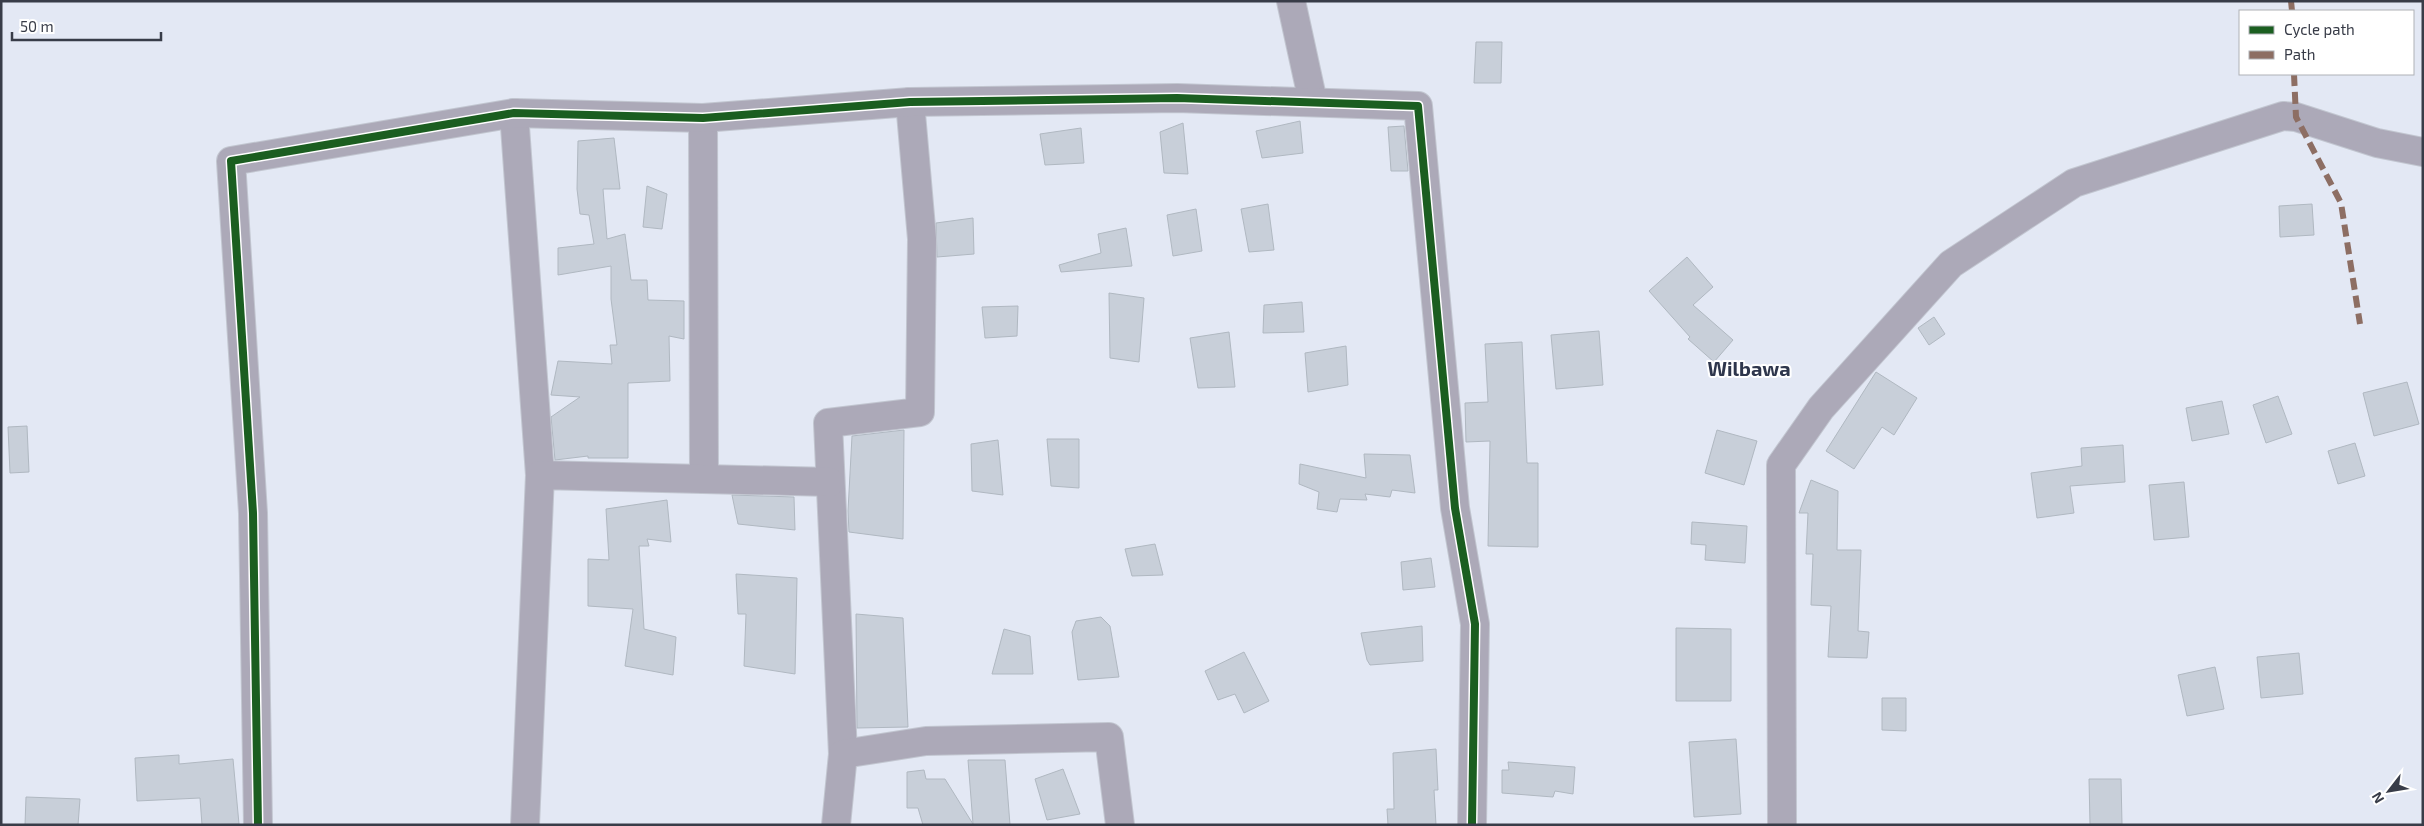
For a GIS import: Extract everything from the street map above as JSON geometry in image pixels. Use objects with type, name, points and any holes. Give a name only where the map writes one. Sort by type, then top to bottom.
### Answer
[{"type":"street","points":[[1291,1],[1313,102]]},
{"type":"street","points":[[258,825],[253,513],[230,161],[514,113],[703,118],[910,102],[1177,98],[1418,106],[1455,508],[1475,624],[1472,825]]},
{"type":"street","points":[[836,825],[844,754],[828,423],[920,412],[922,239],[910,102]]},
{"type":"street","points":[[514,113],[540,475],[525,825]]},
{"type":"street","points":[[1782,825],[1781,465],[1821,408],[1951,264],[2074,183],[2283,116],[2296,117],[2378,143],[2423,152]]},
{"type":"street","points":[[703,118],[704,479]]},
{"type":"street","points":[[540,475],[830,482]]},
{"type":"street","points":[[844,754],[926,742],[1109,737],[1120,825]]},
{"type":"building","points":[[1476,42],[1502,42],[1501,83],[1474,83]]},
{"type":"building","points":[[1300,121],[1303,153],[1262,158],[1256,131]]},
{"type":"building","points":[[1183,123],[1188,174],[1164,173],[1160,132]]},
{"type":"building","points":[[1404,126],[1408,171],[1391,171],[1388,127]]},
{"type":"building","points":[[1081,128],[1084,163],[1045,165],[1040,134]]},
{"type":"building","points":[[614,138],[620,189],[603,189],[607,239],[625,234],[631,280],[647,280],[648,300],[684,301],[684,339],[669,336],[670,381],[628,383],[628,458],[588,458],[588,456],[555,460],[551,417],[580,397],[551,395],[558,361],[612,364],[610,345],[617,345],[611,299],[611,266],[558,275],[558,248],[594,244],[589,215],[580,214],[577,189],[578,141]]},
{"type":"building","points":[[647,186],[667,194],[662,229],[643,227]]},
{"type":"building","points":[[1268,204],[1274,250],[1249,252],[1241,209]]},
{"type":"building","points":[[2312,204],[2314,235],[2280,237],[2279,206]]},
{"type":"building","points":[[1196,209],[1202,251],[1173,256],[1167,215]]},
{"type":"building","points":[[973,218],[974,254],[937,257],[936,223]]},
{"type":"building","points":[[1126,228],[1132,266],[1061,272],[1059,265],[1101,253],[1098,234]]},
{"type":"building","points":[[1687,257],[1713,287],[1693,305],[1733,340],[1714,362],[1688,339],[1690,337],[1649,291]]},
{"type":"building","points":[[1109,293],[1144,298],[1139,362],[1110,358]]},
{"type":"building","points":[[1302,302],[1304,332],[1263,333],[1264,305]]},
{"type":"building","points":[[1018,306],[1017,336],[985,338],[982,307]]},
{"type":"building","points":[[1934,317],[1945,334],[1929,345],[1918,328]]},
{"type":"building","points":[[1599,331],[1603,385],[1556,389],[1551,335]]},
{"type":"building","points":[[1229,332],[1235,387],[1198,388],[1190,338]]},
{"type":"building","points":[[1522,342],[1527,463],[1538,463],[1538,547],[1488,546],[1490,441],[1466,442],[1465,403],[1488,402],[1485,344]]},
{"type":"building","points":[[1346,346],[1348,385],[1308,392],[1305,353]]},
{"type":"building","points":[[1876,372],[1917,398],[1894,435],[1882,427],[1854,469],[1826,451]]},
{"type":"building","points":[[2407,382],[2419,424],[2374,436],[2363,393]]},
{"type":"building","points":[[2278,396],[2292,434],[2266,443],[2253,405]]},
{"type":"building","points":[[2222,401],[2229,434],[2192,441],[2186,408]]},
{"type":"building","points":[[27,426],[29,472],[10,473],[8,427]]},
{"type":"building","points":[[904,430],[903,539],[849,532],[848,511],[852,436]]},
{"type":"building","points":[[1717,430],[1757,441],[1744,485],[1705,473]]},
{"type":"building","points":[[1047,439],[1079,439],[1079,488],[1051,486]]},
{"type":"building","points":[[998,440],[1003,495],[972,491],[971,444]]},
{"type":"building","points":[[2355,443],[2365,476],[2338,484],[2328,451]]},
{"type":"building","points":[[2123,445],[2125,482],[2070,486],[2074,513],[2037,518],[2031,473],[2082,466],[2081,448]]},
{"type":"building","points":[[1364,454],[1410,455],[1415,493],[1392,490],[1390,497],[1365,494],[1367,500],[1340,499],[1337,512],[1317,509],[1319,492],[1299,484],[1300,464],[1366,478]]},
{"type":"building","points":[[1811,480],[1838,491],[1837,550],[1861,550],[1858,631],[1869,632],[1867,658],[1828,657],[1831,606],[1811,605],[1813,554],[1806,554],[1808,513],[1799,513]]},
{"type":"building","points":[[2184,482],[2189,537],[2154,540],[2149,485]]},
{"type":"building","points":[[732,495],[794,497],[795,530],[738,524]]},
{"type":"building","points":[[667,500],[671,542],[647,539],[649,546],[639,546],[644,629],[676,637],[673,675],[625,666],[633,609],[588,606],[588,559],[609,560],[606,509]]},
{"type":"building","points":[[1692,522],[1747,526],[1745,563],[1705,560],[1706,545],[1691,544]]},
{"type":"building","points":[[1155,544],[1163,575],[1132,576],[1125,549]]},
{"type":"building","points":[[1431,558],[1435,587],[1403,590],[1401,562]]},
{"type":"building","points":[[736,574],[797,578],[795,674],[744,666],[746,614],[738,614]]},
{"type":"building","points":[[856,614],[903,618],[908,727],[857,728]]},
{"type":"building","points":[[1101,617],[1110,626],[1119,677],[1078,680],[1072,632],[1076,621]]},
{"type":"building","points":[[1422,626],[1423,661],[1370,665],[1367,660],[1361,633]]},
{"type":"building","points":[[1676,628],[1731,629],[1731,701],[1676,701]]},
{"type":"building","points":[[1004,629],[1030,636],[1033,674],[992,674]]},
{"type":"building","points":[[1244,652],[1269,701],[1244,713],[1235,694],[1218,700],[1205,671]]},
{"type":"building","points":[[2299,653],[2303,694],[2261,698],[2257,657]]},
{"type":"building","points":[[2215,667],[2224,709],[2187,716],[2178,675]]},
{"type":"building","points":[[1882,698],[1906,698],[1906,731],[1882,730]]},
{"type":"building","points":[[1736,739],[1741,814],[1694,817],[1689,742]]},
{"type":"building","points":[[1436,749],[1438,790],[1434,790],[1436,825],[1388,825],[1387,809],[1394,809],[1393,753]]},
{"type":"building","points":[[179,755],[179,764],[233,759],[239,824],[202,825],[200,798],[137,801],[135,758]]},
{"type":"building","points":[[968,760],[1005,760],[1010,825],[923,825],[918,808],[907,808],[907,772],[924,770],[926,779],[945,779],[973,824]]},
{"type":"building","points":[[1508,762],[1575,767],[1573,794],[1555,791],[1553,797],[1502,793],[1502,770],[1509,770]]},
{"type":"building","points":[[1063,769],[1080,814],[1047,820],[1035,779]]},
{"type":"building","points":[[2089,779],[2121,779],[2122,824],[2090,824]]},
{"type":"building","points":[[26,797],[80,799],[78,825],[25,825]]},
{"type":"marked path","points":[[2291,1],[2292,10]]},
{"type":"marked path","points":[[2294,75],[2296,117],[2341,203],[2360,324]]},
{"type":"cycle path","points":[[258,825],[253,513],[231,161],[514,113],[703,118],[910,102],[1177,98],[1418,106],[1455,508],[1475,624],[1472,825]]},
{"type":"district","name":"Wilbawa","points":[[1749,368]]}]
